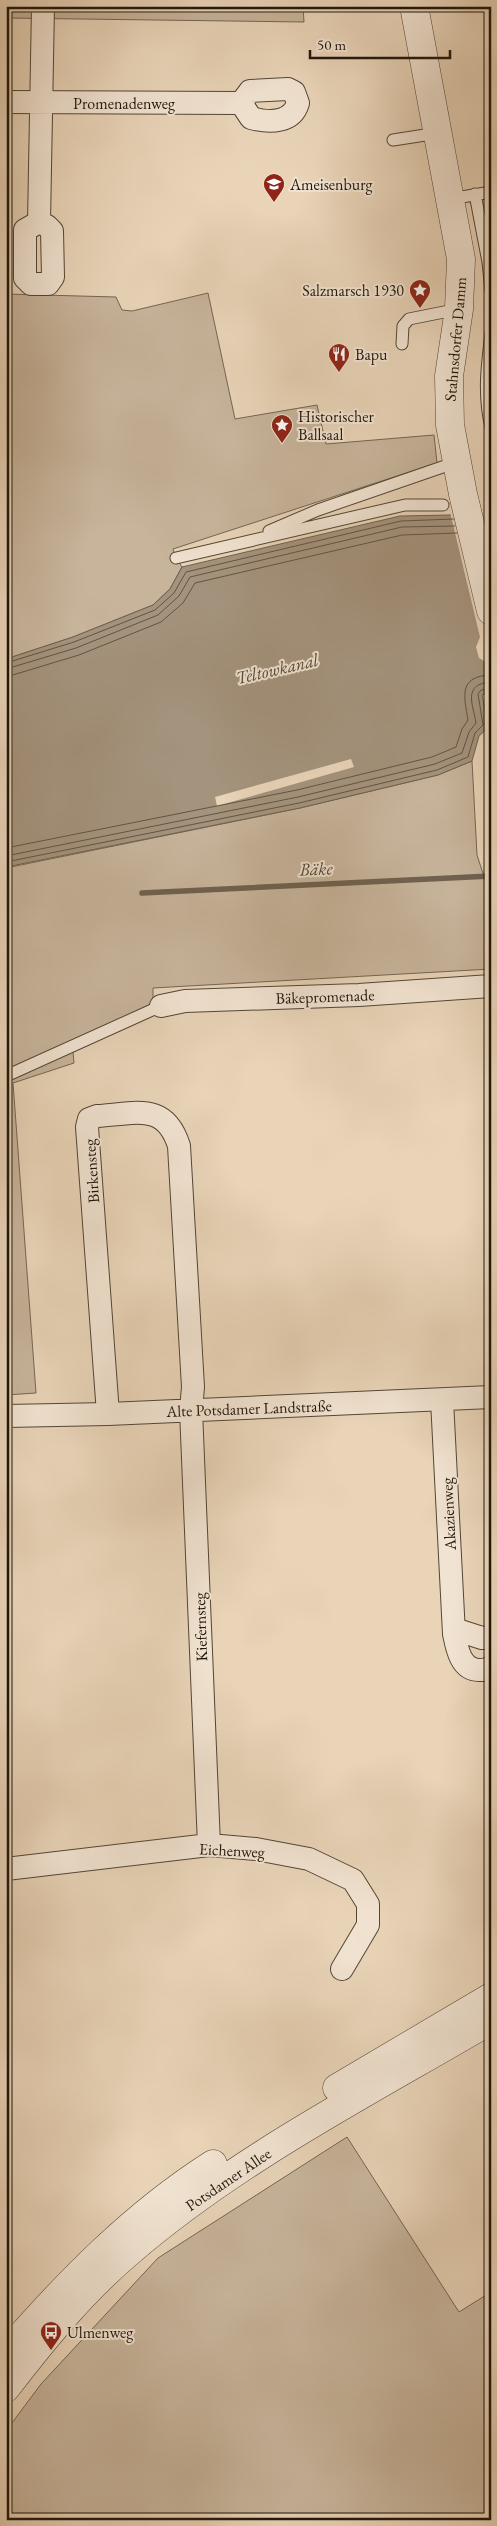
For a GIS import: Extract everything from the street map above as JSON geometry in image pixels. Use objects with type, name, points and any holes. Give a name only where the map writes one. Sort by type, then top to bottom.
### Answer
[{"type":"street","points":[[39,222],[43,6]]},
{"type":"street","name":"Stahnsdorfer Damm","points":[[414,6],[438,133],[462,197],[459,309],[449,376],[450,425],[457,462],[453,500],[491,611]]},
{"type":"street","name":"Promenadenweg","points":[[6,102],[241,103]]},
{"type":"street","name":"Bäkepromenade","points":[[160,1006],[185,1001],[359,995],[491,986]]},
{"type":"street","name":"Birkensteg","points":[[108,1414],[88,1127],[90,1119],[97,1116],[153,1113],[163,1118],[178,1140],[193,1387],[191,1410]]},
{"type":"street","name":"Alte Potsdamer Landstraße","points":[[6,1416],[108,1414],[491,1397]]},
{"type":"street","name":"Akazienweg","points":[[442,1400],[454,1629],[463,1663],[473,1670],[491,1667]]},
{"type":"street","name":"Kiefernsteg","points":[[191,1410],[209,1845]]},
{"type":"street","points":[[454,1629],[482,1638],[491,1637]]},
{"type":"street","name":"Eichenweg","points":[[6,1869],[209,1845],[256,1849],[309,1859],[353,1880],[368,1904],[368,1925],[342,1969]]},
{"type":"street","name":"Potsdamer Allee","points":[[6,2353],[79,2273],[120,2235],[172,2194],[235,2150],[491,1997]]},
{"type":"street","name":"Potsdamer Allee","points":[[6,2388],[88,2291],[127,2254],[180,2212],[254,2160],[491,2020]]},
{"type":"lane","points":[[393,140],[438,133]]},
{"type":"lane","points":[[491,192],[462,197],[488,262],[491,291]]},
{"type":"lane","points":[[402,344],[403,326],[409,319],[459,309]]},
{"type":"lane","points":[[491,334],[486,369],[486,410],[491,427]]},
{"type":"lane","points":[[241,543],[318,510],[457,462]]},
{"type":"lane","points":[[176,558],[405,505],[453,500]]},
{"type":"lane","points":[[6,1076],[160,1006]]},
{"type":"shaded area","points":[[6,6],[303,6],[304,22],[6,18]]},
{"type":"shaded area","points":[[208,293],[235,419],[317,405],[326,444],[434,435],[437,463],[173,549],[182,567],[170,589],[153,605],[73,637],[6,659],[6,294],[116,297],[122,310],[132,311]]},
{"type":"shaded area","points":[[472,761],[477,855],[491,898],[491,969],[153,988],[153,1016],[73,1052],[74,1063],[13,1083],[36,1393],[6,1395],[6,868],[300,808],[438,775]]},
{"type":"shaded area","points":[[347,2137],[459,2312],[491,2292],[491,2520],[6,2520],[6,2431],[41,2384],[158,2258]]},
{"type":"water","name":"Teltowkanal","points":[[491,510],[491,693],[482,695],[489,727],[479,736],[472,761],[438,775],[300,808],[6,867],[6,659],[73,637],[153,605],[170,589],[182,567],[400,516],[449,515]]},
{"type":"pier","points":[[485,509],[491,531],[491,682],[486,662],[479,658],[476,647],[480,637],[450,512]]},
{"type":"pier","points":[[351,759],[354,767],[217,806],[215,797]]},
{"type":"waterway","name":"Bäke","points":[[142,893],[491,876]]},
{"type":"place","name":"Ameisenburg","points":[[274,203]]},
{"type":"place","name":"Salzmarsch 1930","points":[[420,309]]},
{"type":"place","name":"Bapu","points":[[339,373]]},
{"type":"place","name":"Historischer Ballsaal","points":[[282,444]]},
{"type":"place","name":"Ulmenweg","points":[[51,2351]]}]
